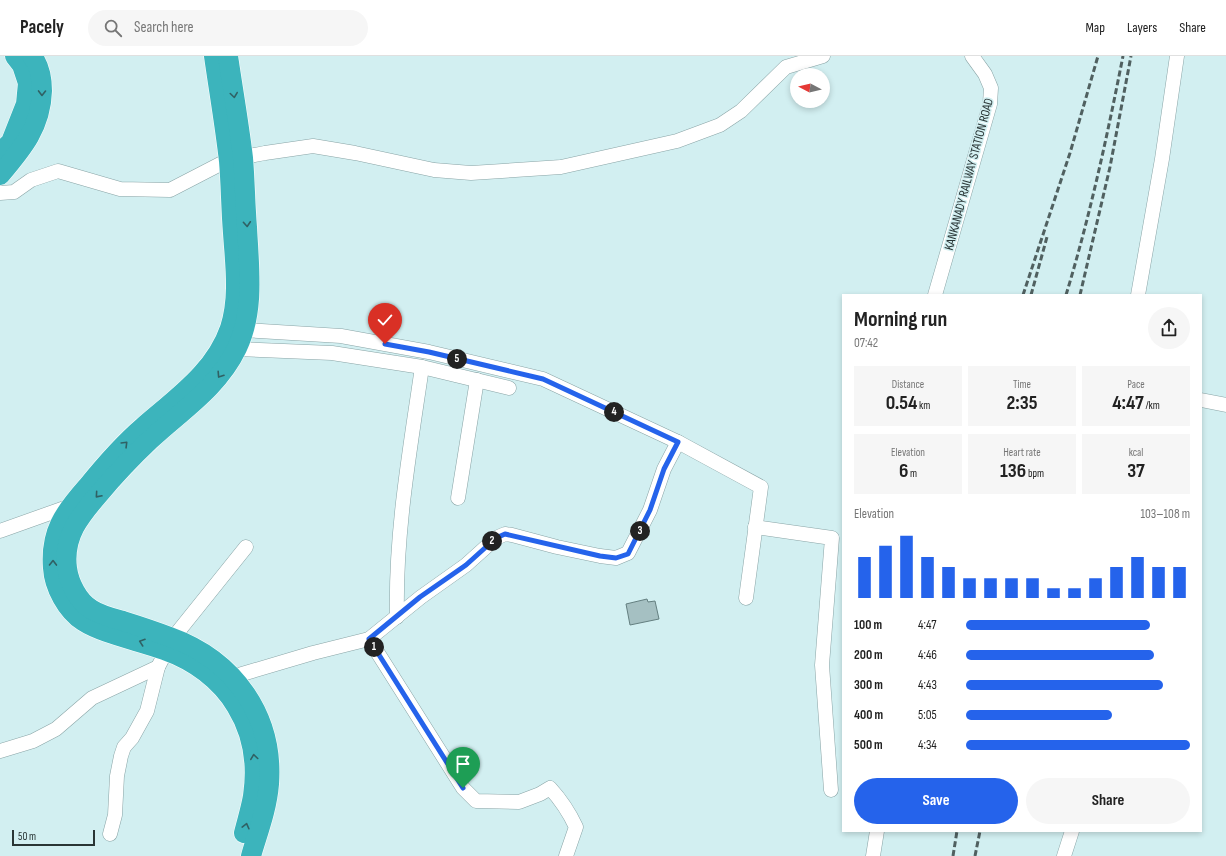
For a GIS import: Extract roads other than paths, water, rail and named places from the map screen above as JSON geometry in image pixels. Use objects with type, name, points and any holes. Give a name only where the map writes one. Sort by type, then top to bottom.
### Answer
[{"type":"highway","points":[[0,153],[11,142],[26,104],[28,83],[22,65],[16,56]]},
{"type":"highway","points":[[0,175],[32,133],[42,106],[42,80],[36,62],[32,56]]},
{"type":"highway","points":[[214,56],[236,159],[237,279],[234,312],[222,346],[206,371],[186,391],[141,429],[76,522],[70,537],[67,568],[78,597],[90,609],[166,652],[209,656],[232,677],[245,693],[258,714],[265,738],[269,764],[269,786],[265,809],[251,856]]},
{"type":"highway","points":[[228,56],[236,159],[251,279],[248,314],[244,330],[237,349],[217,381],[195,402],[150,440],[113,467],[70,506],[56,533],[53,549],[53,570],[58,589],[66,605],[81,620],[98,628],[166,652],[201,668],[222,687],[234,701],[245,719],[252,741],[255,765],[253,796],[238,856]]},
{"type":"street","points":[[0,193],[14,192],[31,180],[58,171],[120,189],[170,190],[236,159],[313,146],[355,153],[434,170],[471,173],[561,167],[677,141],[720,125],[741,111],[788,62],[823,56]]},
{"type":"street","name":"KANKANADY RAILWAY STATION ROAD","points":[[935,294],[990,104],[991,88],[985,74],[972,56]]},
{"type":"street","points":[[1138,294],[1162,159],[1177,56]]},
{"type":"street","points":[[244,330],[341,336],[429,352],[543,379],[678,442],[760,488],[746,598]]},
{"type":"street","points":[[237,349],[332,353],[422,367],[509,388]]},
{"type":"street","points":[[396,617],[396,580],[405,482],[422,367]]},
{"type":"street","points":[[458,498],[477,380]]},
{"type":"street","points":[[1202,400],[1226,405]]},
{"type":"street","points":[[232,677],[313,653],[369,639],[420,597],[466,565],[496,538],[505,534],[610,558],[616,558],[628,554],[650,510],[664,469],[678,442]]},
{"type":"street","points":[[0,531],[70,506]]},
{"type":"street","points":[[755,528],[832,538],[822,665],[831,790]]},
{"type":"street","points":[[110,834],[115,815],[117,776],[121,756],[124,748],[148,711],[166,652],[246,547]]},
{"type":"street","points":[[369,639],[463,788],[476,801],[519,802],[540,794],[550,788],[555,793],[569,812],[576,827],[566,856]]},
{"type":"street","points":[[0,751],[34,741],[56,728],[92,698],[166,652]]},
{"type":"street","points":[[873,856],[877,832]]},
{"type":"street","points":[[1064,856],[1072,832]]},
{"type":"railway","points":[[1023,294],[1070,153],[1098,56]]},
{"type":"railway","points":[[1066,294],[1098,176],[1123,56]]},
{"type":"railway","points":[[1080,294],[1110,167],[1131,56]]},
{"type":"railway","points":[[1031,294],[1047,237]]},
{"type":"railway","points":[[953,856],[957,832]]},
{"type":"railway","points":[[975,856],[980,832]]}]
